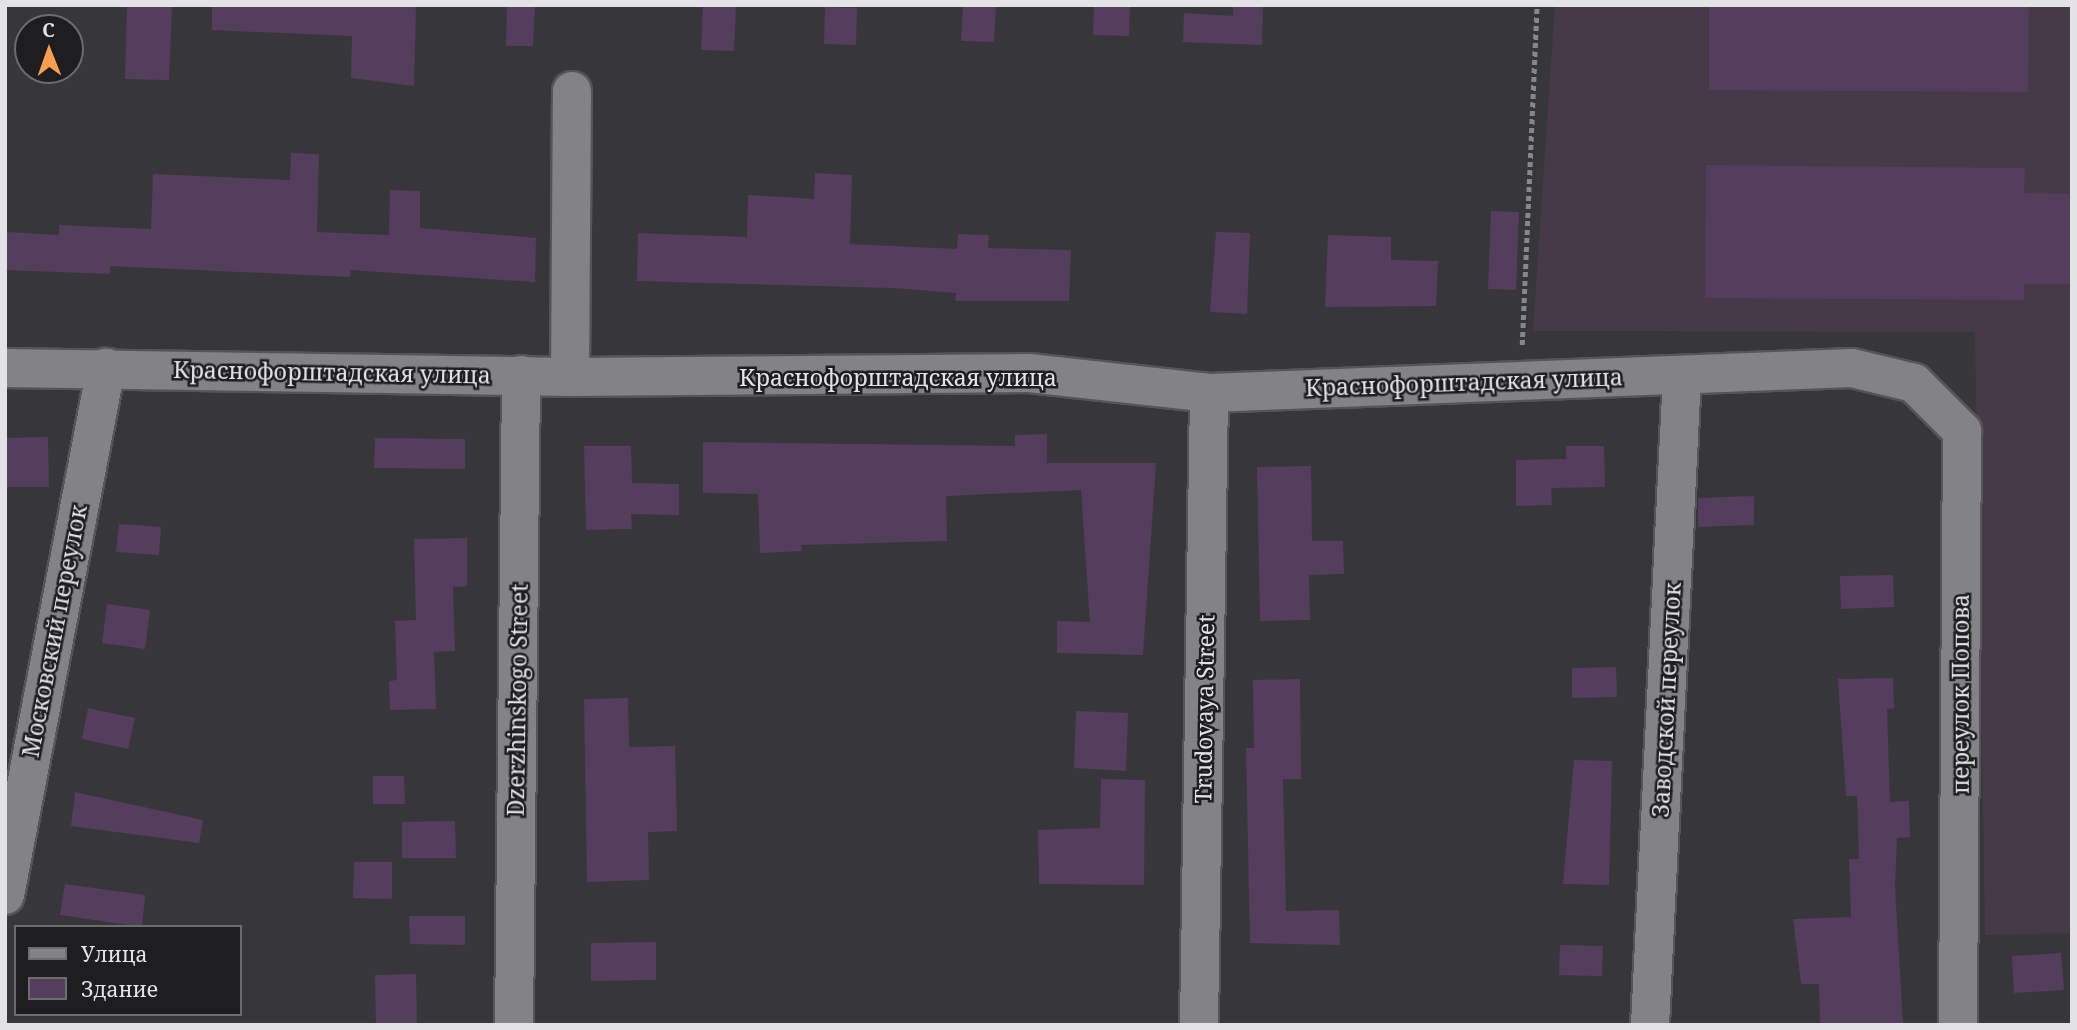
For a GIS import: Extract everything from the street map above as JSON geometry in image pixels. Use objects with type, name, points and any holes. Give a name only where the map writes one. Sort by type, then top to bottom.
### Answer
[{"type":"street","points":[[570,377],[572,91]]},
{"type":"street","name":"Краснофорштадская улица","points":[[5,368],[570,377],[1029,373],[1209,393],[1521,377],[1682,375],[1852,368],[1914,383]]},
{"type":"street","name":"Московский переулок","points":[[5,895],[106,368]]},
{"type":"street","name":"Dzerzhinskogo Street","points":[[513,1025],[521,375]]},
{"type":"street","name":"Заводской переулок","points":[[1650,1025],[1682,375]]},
{"type":"street","name":"переулок Попова","points":[[1914,383],[1962,431],[1958,1025]]},
{"type":"street","name":"Trudovaya Street","points":[[1199,1025],[1209,393]]},
{"type":"path","points":[[1521,377],[1537,5]]},
{"type":"shaded area","points":[[1555,5],[2072,5],[2072,933],[1985,935],[1975,332],[1533,331]]},
{"type":"building","points":[[127,5],[172,5],[169,80],[125,79]]},
{"type":"building","points":[[212,5],[416,5],[414,86],[351,78],[352,36],[212,30]]},
{"type":"building","points":[[507,5],[535,5],[533,46],[506,46]]},
{"type":"building","points":[[703,5],[736,5],[734,51],[701,50]]},
{"type":"building","points":[[963,5],[996,5],[994,42],[961,41]]},
{"type":"building","points":[[1094,5],[1130,5],[1129,36],[1093,35]]},
{"type":"building","points":[[1233,5],[1263,5],[1262,45],[1183,42],[1184,13],[1233,16]]},
{"type":"building","points":[[1709,5],[2029,5],[2028,92],[1709,90]]},
{"type":"building","points":[[825,7],[857,8],[856,45],[824,44]]},
{"type":"building","points":[[291,153],[319,154],[317,232],[389,235],[390,190],[420,191],[420,228],[536,238],[535,282],[350,270],[350,277],[110,266],[110,274],[6,270],[7,232],[59,235],[59,225],[151,229],[153,174],[290,180]]},
{"type":"building","points":[[1706,165],[2025,168],[2024,193],[2072,194],[2072,284],[2024,284],[2024,300],[1705,298]]},
{"type":"building","points":[[815,173],[852,175],[850,244],[957,249],[958,234],[989,235],[988,248],[1071,250],[1069,301],[955,301],[956,293],[894,288],[637,281],[638,233],[747,237],[748,195],[814,199]]},
{"type":"building","points":[[1491,211],[1519,212],[1516,290],[1488,289]]},
{"type":"building","points":[[1216,232],[1250,233],[1247,314],[1210,312]]},
{"type":"building","points":[[1328,235],[1391,237],[1391,260],[1438,261],[1436,306],[1325,307]]},
{"type":"building","points":[[1047,434],[1047,463],[1156,463],[1143,655],[1057,653],[1057,621],[1090,622],[1081,490],[946,496],[947,541],[801,545],[802,551],[760,553],[758,494],[703,493],[703,442],[1015,446],[1015,435]]},
{"type":"building","points":[[48,437],[49,487],[5,487],[5,438]]},
{"type":"building","points":[[375,438],[465,439],[465,469],[374,468]]},
{"type":"building","points":[[584,446],[631,446],[632,483],[679,484],[679,515],[631,514],[632,529],[586,530]]},
{"type":"building","points":[[1566,446],[1604,446],[1605,487],[1551,488],[1552,505],[1516,506],[1516,460],[1566,459]]},
{"type":"building","points":[[1311,466],[1312,541],[1343,541],[1344,574],[1309,575],[1310,620],[1260,621],[1257,467]]},
{"type":"building","points":[[1754,496],[1754,525],[1698,527],[1698,498]]},
{"type":"building","points":[[119,524],[161,527],[159,555],[116,552]]},
{"type":"building","points":[[467,538],[467,586],[453,587],[455,651],[434,652],[436,709],[390,710],[389,681],[397,680],[395,621],[416,620],[414,539]]},
{"type":"building","points":[[1893,575],[1894,607],[1841,609],[1840,576]]},
{"type":"building","points":[[107,604],[150,610],[145,649],[102,643]]},
{"type":"building","points":[[1616,667],[1617,697],[1572,698],[1572,668]]},
{"type":"building","points":[[1893,678],[1894,708],[1887,709],[1890,802],[1909,801],[1910,837],[1897,838],[1895,887],[1903,1025],[1820,1025],[1819,984],[1801,984],[1793,919],[1851,917],[1849,859],[1859,859],[1857,796],[1846,796],[1838,679]]},
{"type":"building","points":[[1300,679],[1301,779],[1283,779],[1286,911],[1339,910],[1340,945],[1250,943],[1246,748],[1254,748],[1253,680]]},
{"type":"building","points":[[628,698],[629,747],[675,746],[677,831],[648,832],[649,880],[587,882],[584,699]]},
{"type":"building","points":[[88,708],[135,718],[128,749],[82,739]]},
{"type":"building","points":[[1076,711],[1128,713],[1126,771],[1074,768]]},
{"type":"building","points":[[1574,760],[1612,761],[1609,885],[1563,884]]},
{"type":"building","points":[[373,776],[404,776],[405,804],[373,804]]},
{"type":"building","points":[[1101,779],[1145,780],[1144,885],[1039,884],[1038,830],[1100,828]]},
{"type":"building","points":[[75,792],[203,820],[199,843],[71,826]]},
{"type":"building","points":[[455,821],[456,858],[402,858],[402,822]]},
{"type":"building","points":[[354,862],[392,862],[392,899],[353,898]]},
{"type":"building","points":[[65,884],[145,895],[142,925],[60,915]]},
{"type":"building","points":[[409,916],[465,916],[465,945],[410,944]]},
{"type":"building","points":[[656,942],[656,980],[591,981],[591,943]]},
{"type":"building","points":[[1560,945],[1603,946],[1602,976],[1559,975]]},
{"type":"building","points":[[2061,953],[2064,990],[2014,993],[2012,956]]},
{"type":"building","points":[[416,974],[417,1025],[376,1025],[375,975]]}]
